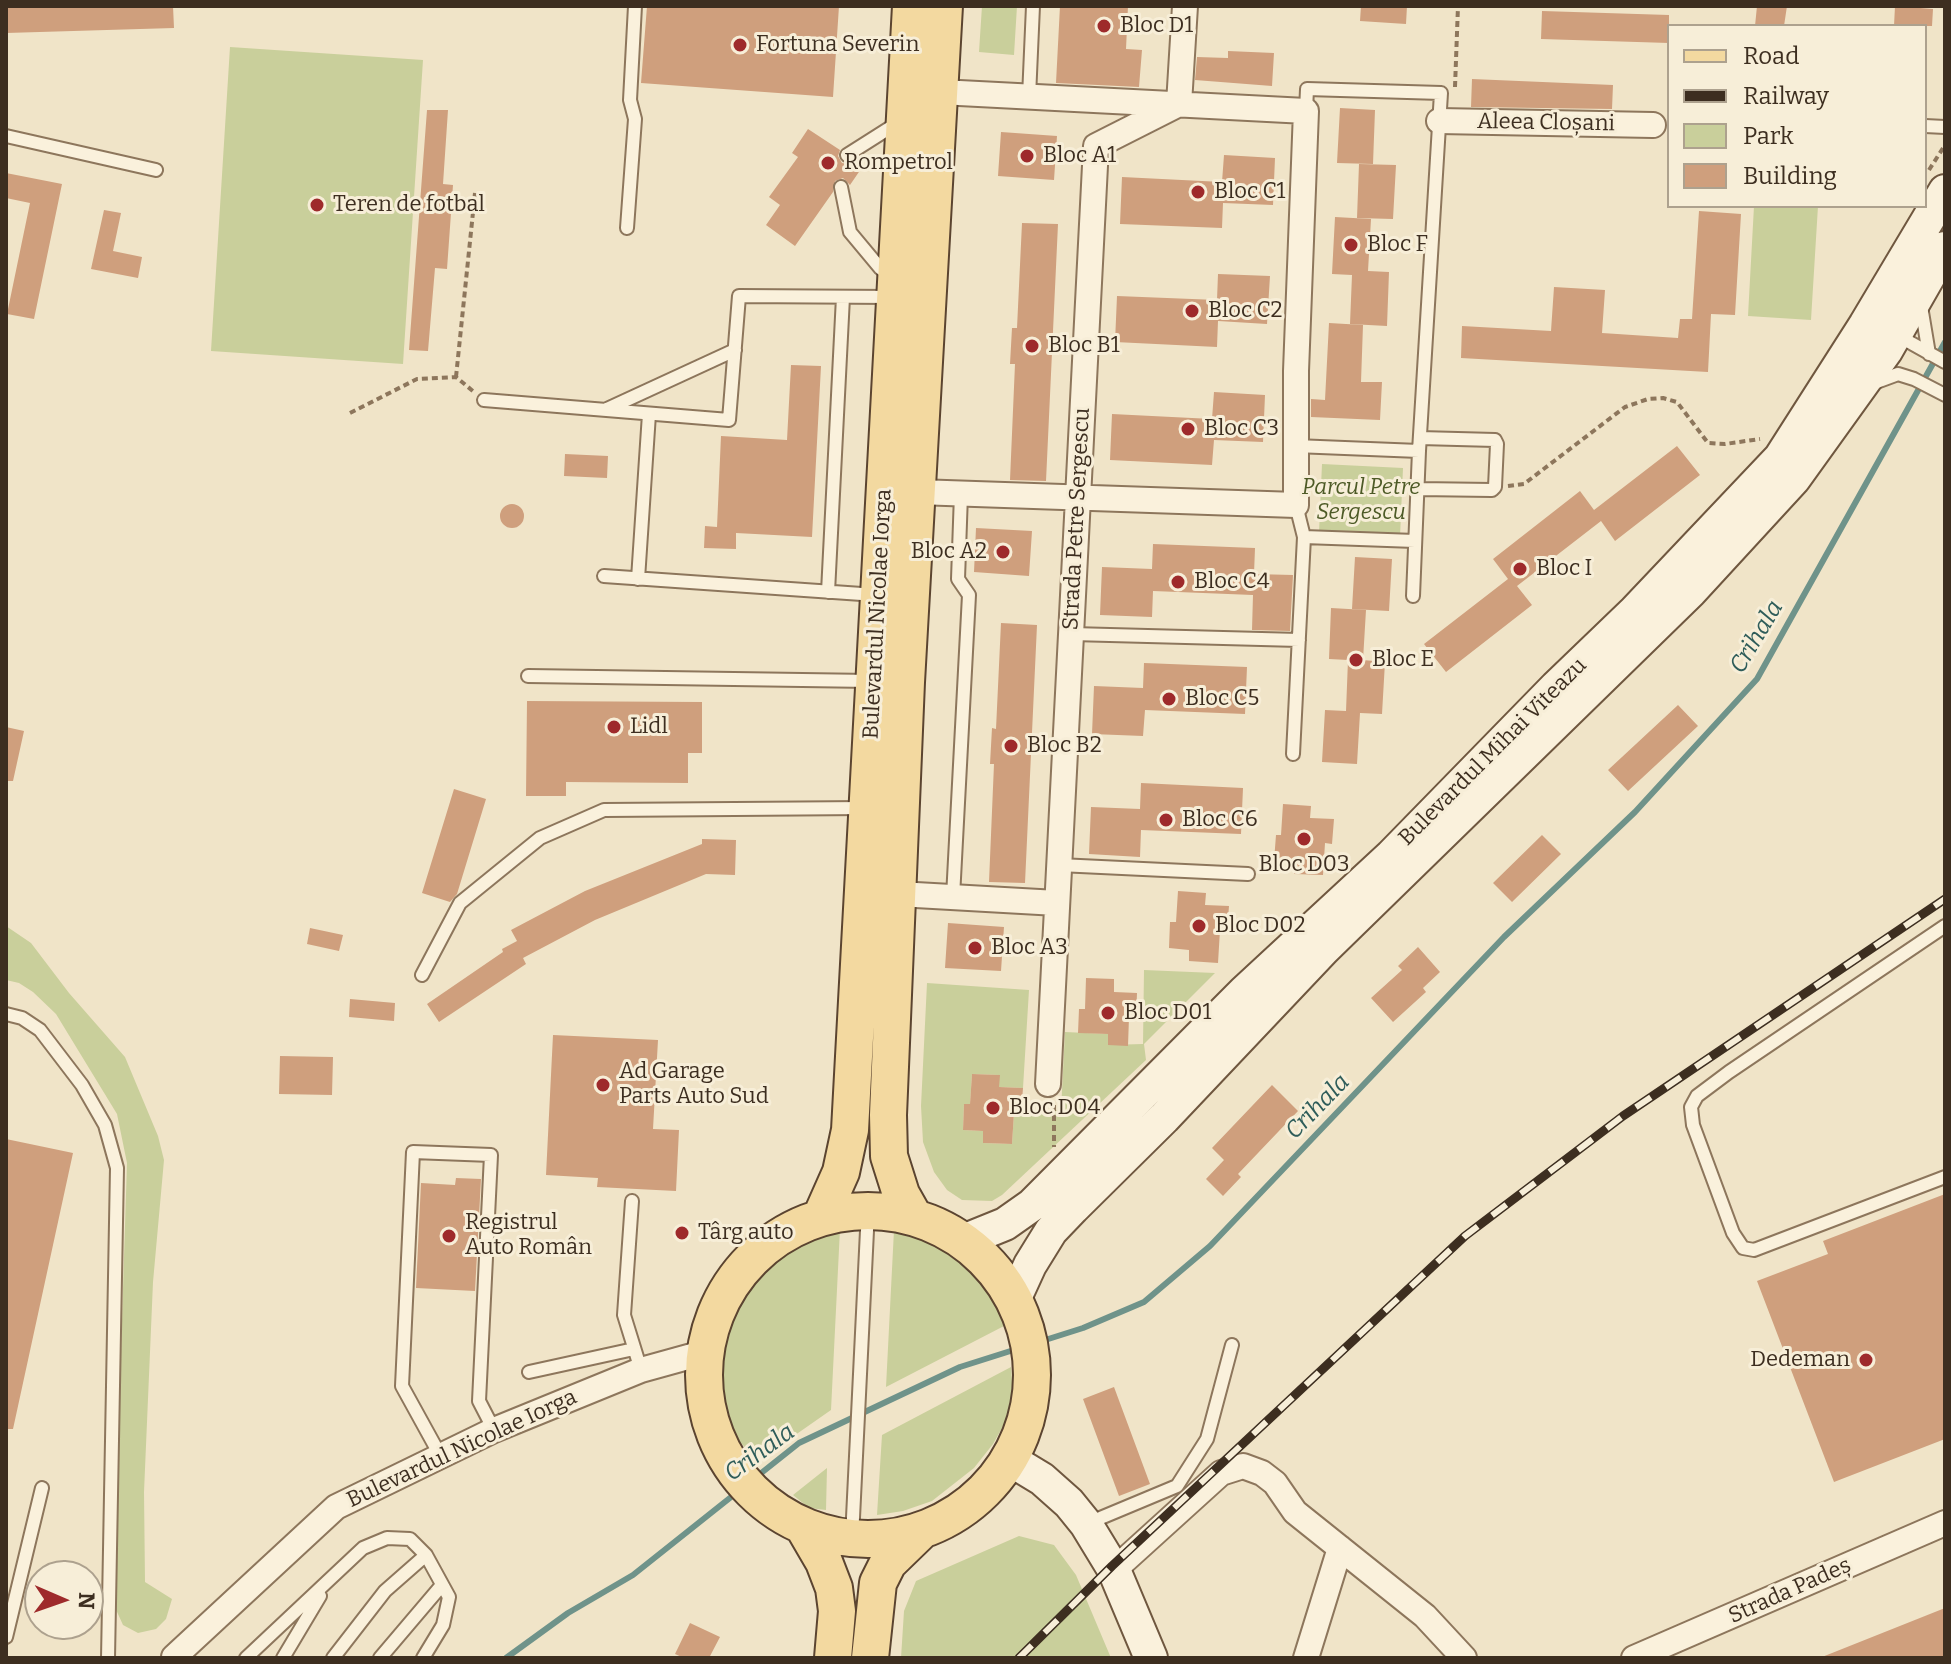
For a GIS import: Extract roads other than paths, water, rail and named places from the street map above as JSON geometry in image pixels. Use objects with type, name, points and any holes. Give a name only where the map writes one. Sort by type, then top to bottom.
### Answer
[{"type":"main road","name":"Bulevardul Nicolae Iorga","points":[[911,6],[879,595],[890,682],[898,894],[889,1156],[894,1175],[914,1217]]},
{"type":"main road","name":"Bulevardul Nicolae Iorga","points":[[821,1217],[841,1172],[850,1130],[868,808],[890,682],[917,492],[944,6]]},
{"type":"main road","name":"Bulevardul Mihai Viteazu","points":[[1017,1306],[1030,1265],[1051,1231],[1164,1118],[1317,940],[1600,662],[1691,591],[1794,479],[1856,394],[1945,191]]},
{"type":"main road","name":"Bulevardul Mihai Viteazu","points":[[1600,662],[1635,611],[1780,458],[1880,335],[1922,290],[1945,248]]},
{"type":"main road","name":"Bulevardul Mihai Viteazu","points":[[963,1241],[1005,1224],[1032,1205],[1244,992],[1317,940]]},
{"type":"main road","points":[[868,1210],[914,1217],[939,1227],[983,1257],[1017,1306],[1029,1343],[1032,1375],[1026,1418],[1009,1459],[992,1482],[972,1502],[949,1518],[924,1529],[876,1539],[827,1534],[803,1526],[761,1499],[727,1458],[712,1425],[705,1388],[706,1352],[713,1321],[726,1293],[744,1268],[766,1246],[792,1229],[821,1217],[868,1210]]},
{"type":"main road","points":[[1009,1459],[1042,1479],[1069,1503],[1086,1524],[1114,1570],[1151,1658]]},
{"type":"main road","points":[[803,1526],[824,1562],[834,1588],[837,1611],[833,1658]]},
{"type":"main road","points":[[870,1658],[878,1583],[888,1563],[924,1529]]},
{"type":"street","points":[[1179,104],[1185,6]]},
{"type":"street","points":[[917,492],[1296,505],[1296,371],[1306,111],[940,92]]},
{"type":"street","name":"Strada Petre Sergescu","points":[[1048,1084],[1096,146],[1179,104]]},
{"type":"street","name":"Aleea Cloșani","points":[[1447,122],[1653,125]]},
{"type":"street","points":[[898,894],[1057,903]]},
{"type":"street","name":"Bulevardul Nicolae Iorga","points":[[174,1658],[336,1507],[637,1359],[706,1352]]},
{"type":"street","points":[[1114,1570],[1221,1473],[1243,1466],[1262,1473],[1275,1483],[1295,1512],[1425,1616],[1464,1658]]},
{"type":"street","name":"Strada Padeș","points":[[1634,1658],[1672,1651],[1945,1523]]},
{"type":"street","points":[[1306,1658],[1340,1548]]},
{"type":"lane","points":[[627,228],[635,119],[630,100],[635,6]]},
{"type":"lane","points":[[1029,97],[1033,6]]},
{"type":"lane","points":[[1306,111],[1307,89],[1441,93],[1447,122],[1420,444],[1413,596]]},
{"type":"lane","points":[[847,155],[905,118]]},
{"type":"lane","points":[[6,136],[156,170]]},
{"type":"lane","points":[[484,400],[729,420],[739,296],[843,297],[895,288],[850,232],[841,187]]},
{"type":"lane","points":[[1922,290],[1920,310],[1929,354]]},
{"type":"lane","points":[[828,592],[843,297]]},
{"type":"lane","points":[[1880,335],[1945,362]]},
{"type":"lane","points":[[1880,335],[1914,379]]},
{"type":"lane","points":[[604,410],[735,350]]},
{"type":"lane","points":[[1856,394],[1876,381],[1898,374],[1945,395]]},
{"type":"lane","points":[[638,579],[649,414]]},
{"type":"lane","points":[[1295,446],[1495,440],[1495,487],[1492,490],[1418,489]]},
{"type":"lane","points":[[953,897],[969,595],[958,579],[961,494]]},
{"type":"lane","points":[[1293,754],[1304,537],[1296,505]]},
{"type":"lane","points":[[1304,537],[1415,541]]},
{"type":"lane","points":[[604,576],[879,595]]},
{"type":"lane","points":[[1072,634],[1299,640]]},
{"type":"lane","points":[[528,676],[890,682]]},
{"type":"lane","points":[[422,975],[460,903],[540,838],[604,810],[868,808]]},
{"type":"lane","points":[[1059,865],[1248,874]]},
{"type":"lane","points":[[1945,926],[1729,1072],[1697,1096],[1691,1107],[1698,1139],[1733,1233],[1743,1248],[1754,1250],[1945,1177]]},
{"type":"lane","points":[[6,1014],[22,1018],[40,1030],[82,1085],[105,1125],[117,1168],[108,1658]]},
{"type":"lane","points":[[440,1455],[402,1386],[413,1152],[491,1155],[479,1401],[494,1430]]},
{"type":"lane","points":[[529,1372],[637,1359],[624,1315],[632,1201]]},
{"type":"lane","points":[[852,1538],[868,1210]]},
{"type":"lane","points":[[1086,1524],[1177,1486],[1207,1439],[1232,1345]]},
{"type":"lane","points":[[6,1637],[42,1488]]},
{"type":"lane","points":[[246,1658],[363,1548],[387,1538],[410,1539],[426,1555],[449,1597],[443,1625],[423,1658]]},
{"type":"lane","points":[[333,1658],[385,1591],[426,1555]]},
{"type":"lane","points":[[283,1658],[329,1582]]},
{"type":"lane","points":[[380,1658],[442,1585]]},
{"type":"waterway","name":"Crihala","points":[[506,1658],[568,1613],[633,1575],[799,1443],[960,1367],[1083,1328],[1144,1302],[1210,1246],[1504,937],[1635,812],[1757,679],[1945,342]]},
{"type":"railway","points":[[1019,1658],[1112,1566],[1465,1236],[1623,1116],[1945,899]]},
{"type":"place","name":"Bloc D1","points":[[1104,26]]},
{"type":"place","name":"Fortuna Severin","points":[[740,45]]},
{"type":"place","name":"Bloc A1","points":[[1027,156]]},
{"type":"place","name":"Rompetrol","points":[[828,163]]},
{"type":"place","name":"Bloc C1","points":[[1198,192]]},
{"type":"place","name":"Teren de fotbal","points":[[317,205]]},
{"type":"place","name":"Bloc F","points":[[1351,245]]},
{"type":"place","name":"Bloc C2","points":[[1192,311]]},
{"type":"place","name":"Bloc B1","points":[[1032,346]]},
{"type":"place","name":"Bloc C3","points":[[1188,429]]},
{"type":"place","name":"Bloc A2","points":[[1003,552]]},
{"type":"place","name":"Bloc I","points":[[1520,569]]},
{"type":"place","name":"Bloc C4","points":[[1178,582]]},
{"type":"place","name":"Bloc E","points":[[1356,660]]},
{"type":"place","name":"Bloc C5","points":[[1169,699]]},
{"type":"place","name":"Lidl","points":[[614,727]]},
{"type":"place","name":"Bloc B2","points":[[1011,746]]},
{"type":"place","name":"Bloc C6","points":[[1166,820]]},
{"type":"place","name":"Bloc D03","points":[[1304,839]]},
{"type":"place","name":"Bloc D02","points":[[1199,926]]},
{"type":"place","name":"Bloc A3","points":[[975,948]]},
{"type":"place","name":"Bloc D01","points":[[1108,1013]]},
{"type":"place","name":"Ad Garage Parts Auto Sud","points":[[603,1085]]},
{"type":"place","name":"Bloc D04","points":[[993,1108]]},
{"type":"place","name":"Târg auto","points":[[682,1233]]},
{"type":"place","name":"Registrul Auto Român","points":[[449,1236]]},
{"type":"place","name":"Dedeman","points":[[1866,1360]]},
{"type":"park label","name":"Parcul Petre Sergescu","points":[[1361,500]]}]
